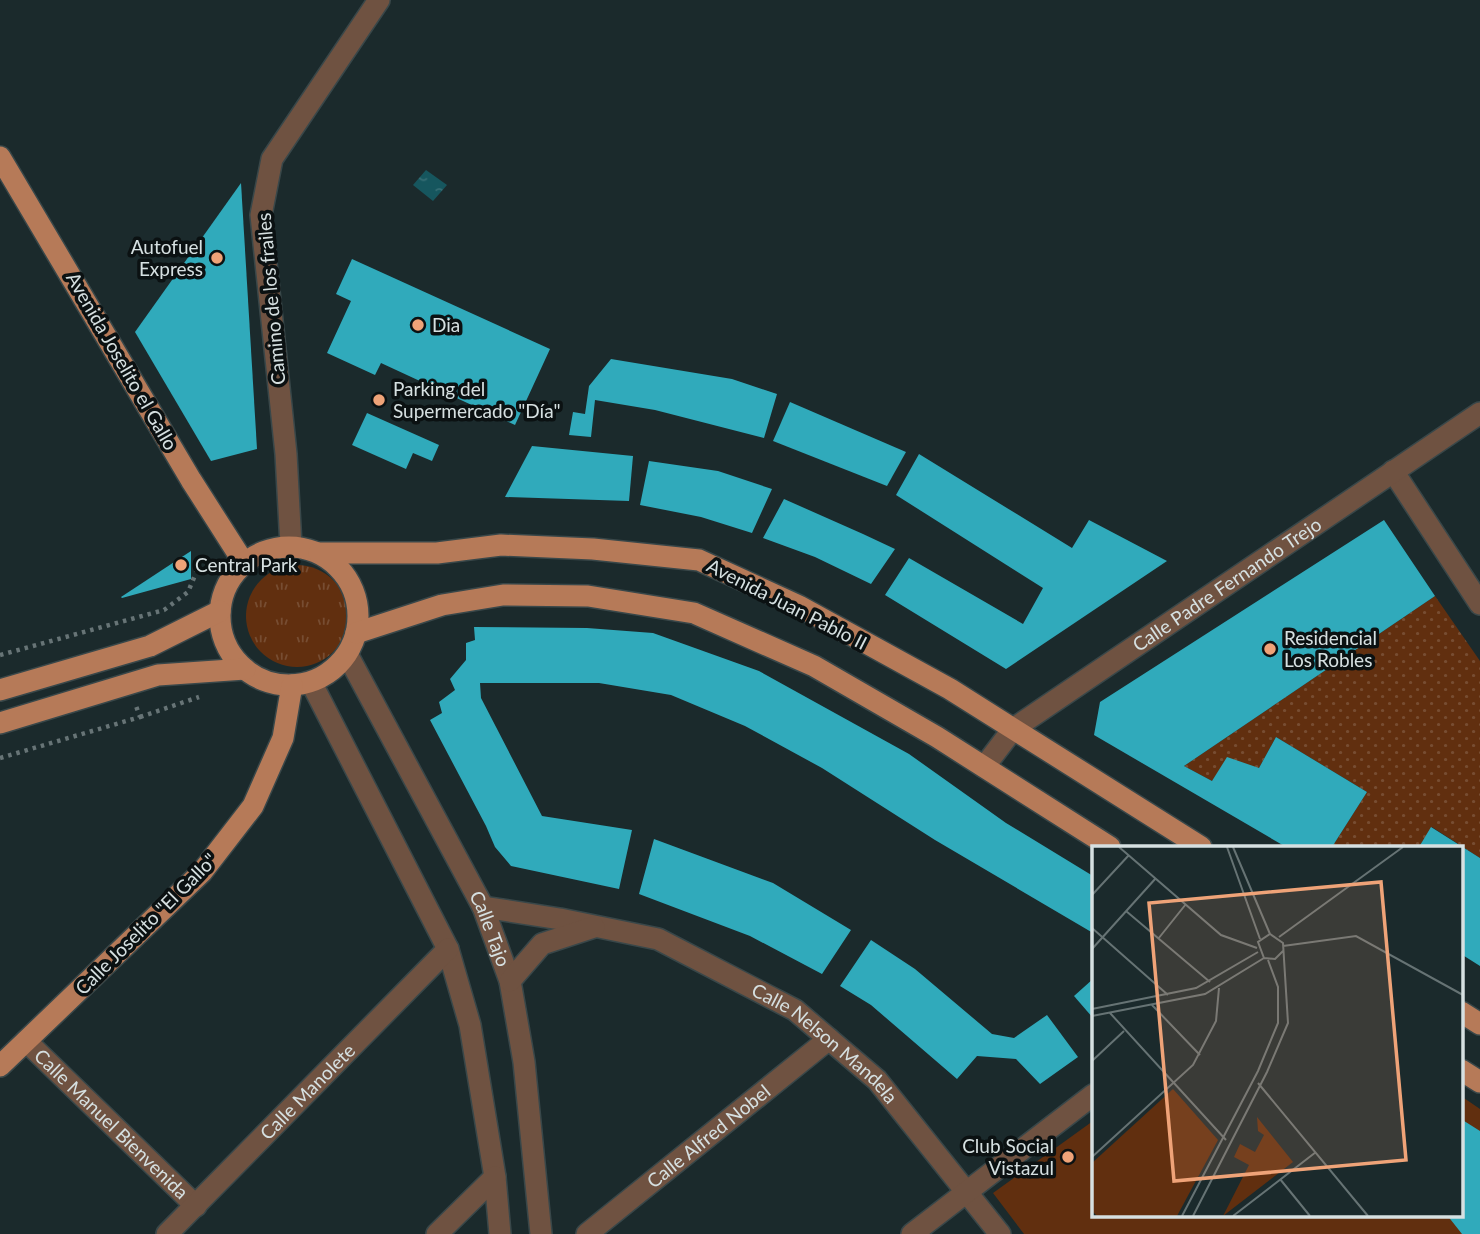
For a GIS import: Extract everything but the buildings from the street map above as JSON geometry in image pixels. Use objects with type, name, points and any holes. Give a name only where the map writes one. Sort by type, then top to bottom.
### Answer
[{"type":"main road","name":"Avenida Joselito el Gallo","points":[[0,157],[191,480],[244,563]]},
{"type":"main road","name":"Avenida Juan Pablo II","points":[[319,553],[437,553],[501,545],[593,549],[699,560],[799,606],[950,689],[1198,846]]},
{"type":"main road","points":[[292,546],[319,553],[335,564],[348,578],[355,596],[359,614],[356,633],[347,654],[331,671],[302,683],[275,684],[259,679],[230,653],[222,632],[220,611],[224,593],[232,577],[244,563],[259,553],[292,546]]},
{"type":"main road","points":[[356,633],[442,605],[503,595],[588,596],[694,613],[814,666],[984,767],[1108,846]]},
{"type":"main road","points":[[0,690],[150,646],[220,611]]},
{"type":"main road","points":[[0,723],[158,675],[245,669]]},
{"type":"main road","name":"Calle Joselito \"El Gallo\"","points":[[0,1066],[202,872],[253,806],[283,738],[302,683]]},
{"type":"main road","points":[[1462,1013],[1480,1024]]},
{"type":"main road","points":[[1462,1071],[1480,1082]]},
{"type":"street","name":"Camino de los frailes","points":[[292,546],[261,215],[272,159],[379,0]]},
{"type":"street","name":"Calle Padre Fernando Trejo","points":[[984,767],[1013,729],[1480,413]]},
{"type":"street","points":[[1393,471],[1480,604]]},
{"type":"street","name":"Calle Tajo","points":[[347,654],[483,907],[510,981],[524,1062],[541,1234]]},
{"type":"street","points":[[302,683],[448,949],[470,1024],[495,1177],[500,1234]]},
{"type":"street","name":"Calle Nelson Mandela","points":[[483,907],[657,939],[795,1010],[877,1080],[1000,1234]]},
{"type":"street","points":[[510,981],[542,944],[596,926]]},
{"type":"street","name":"Calle Manolete","points":[[167,1234],[448,949]]},
{"type":"street","name":"Calle Alfred Nobel","points":[[587,1234],[829,1039]]},
{"type":"street","name":"Calle Manuel Bienvenida","points":[[26,1041],[196,1206]]},
{"type":"street","points":[[912,1234],[1092,1096]]},
{"type":"street","points":[[437,1234],[495,1177]]},
{"type":"path","points":[[0,654],[164,610],[188,592],[198,568],[199,558]]},
{"type":"path","points":[[140,717],[202,696]]},
{"type":"green space","points":[[297,565],[316,569],[333,580],[344,597],[348,616],[344,635],[333,652],[316,663],[297,667],[278,663],[261,652],[250,635],[246,616],[250,597],[261,580],[278,569]]},
{"type":"green space","points":[[1435,596],[1480,661],[1480,858],[1432,827],[1420,846],[1333,846],[1367,792],[1276,737],[1259,768],[1212,781],[1184,766]]},
{"type":"green space","name":"Club Social Vistazul","points":[[1462,1097],[1480,1109],[1480,1234],[1024,1234],[993,1193],[1092,1122],[1092,1216],[1462,1216]]},
{"type":"water","points":[[426,170],[447,185],[433,201],[413,185]]},
{"type":"place","name":"Autofuel Express","points":[[217,258]]},
{"type":"place","name":"Dia","points":[[418,325]]},
{"type":"place","name":"Parking del Supermercado \"Día\"","points":[[379,400]]},
{"type":"place","name":"Central Park","points":[[181,565]]},
{"type":"place","name":"Residencial Los Robles","points":[[1270,649]]},
{"type":"place","name":"Club Social Vistazul","points":[[1068,1157]]}]
